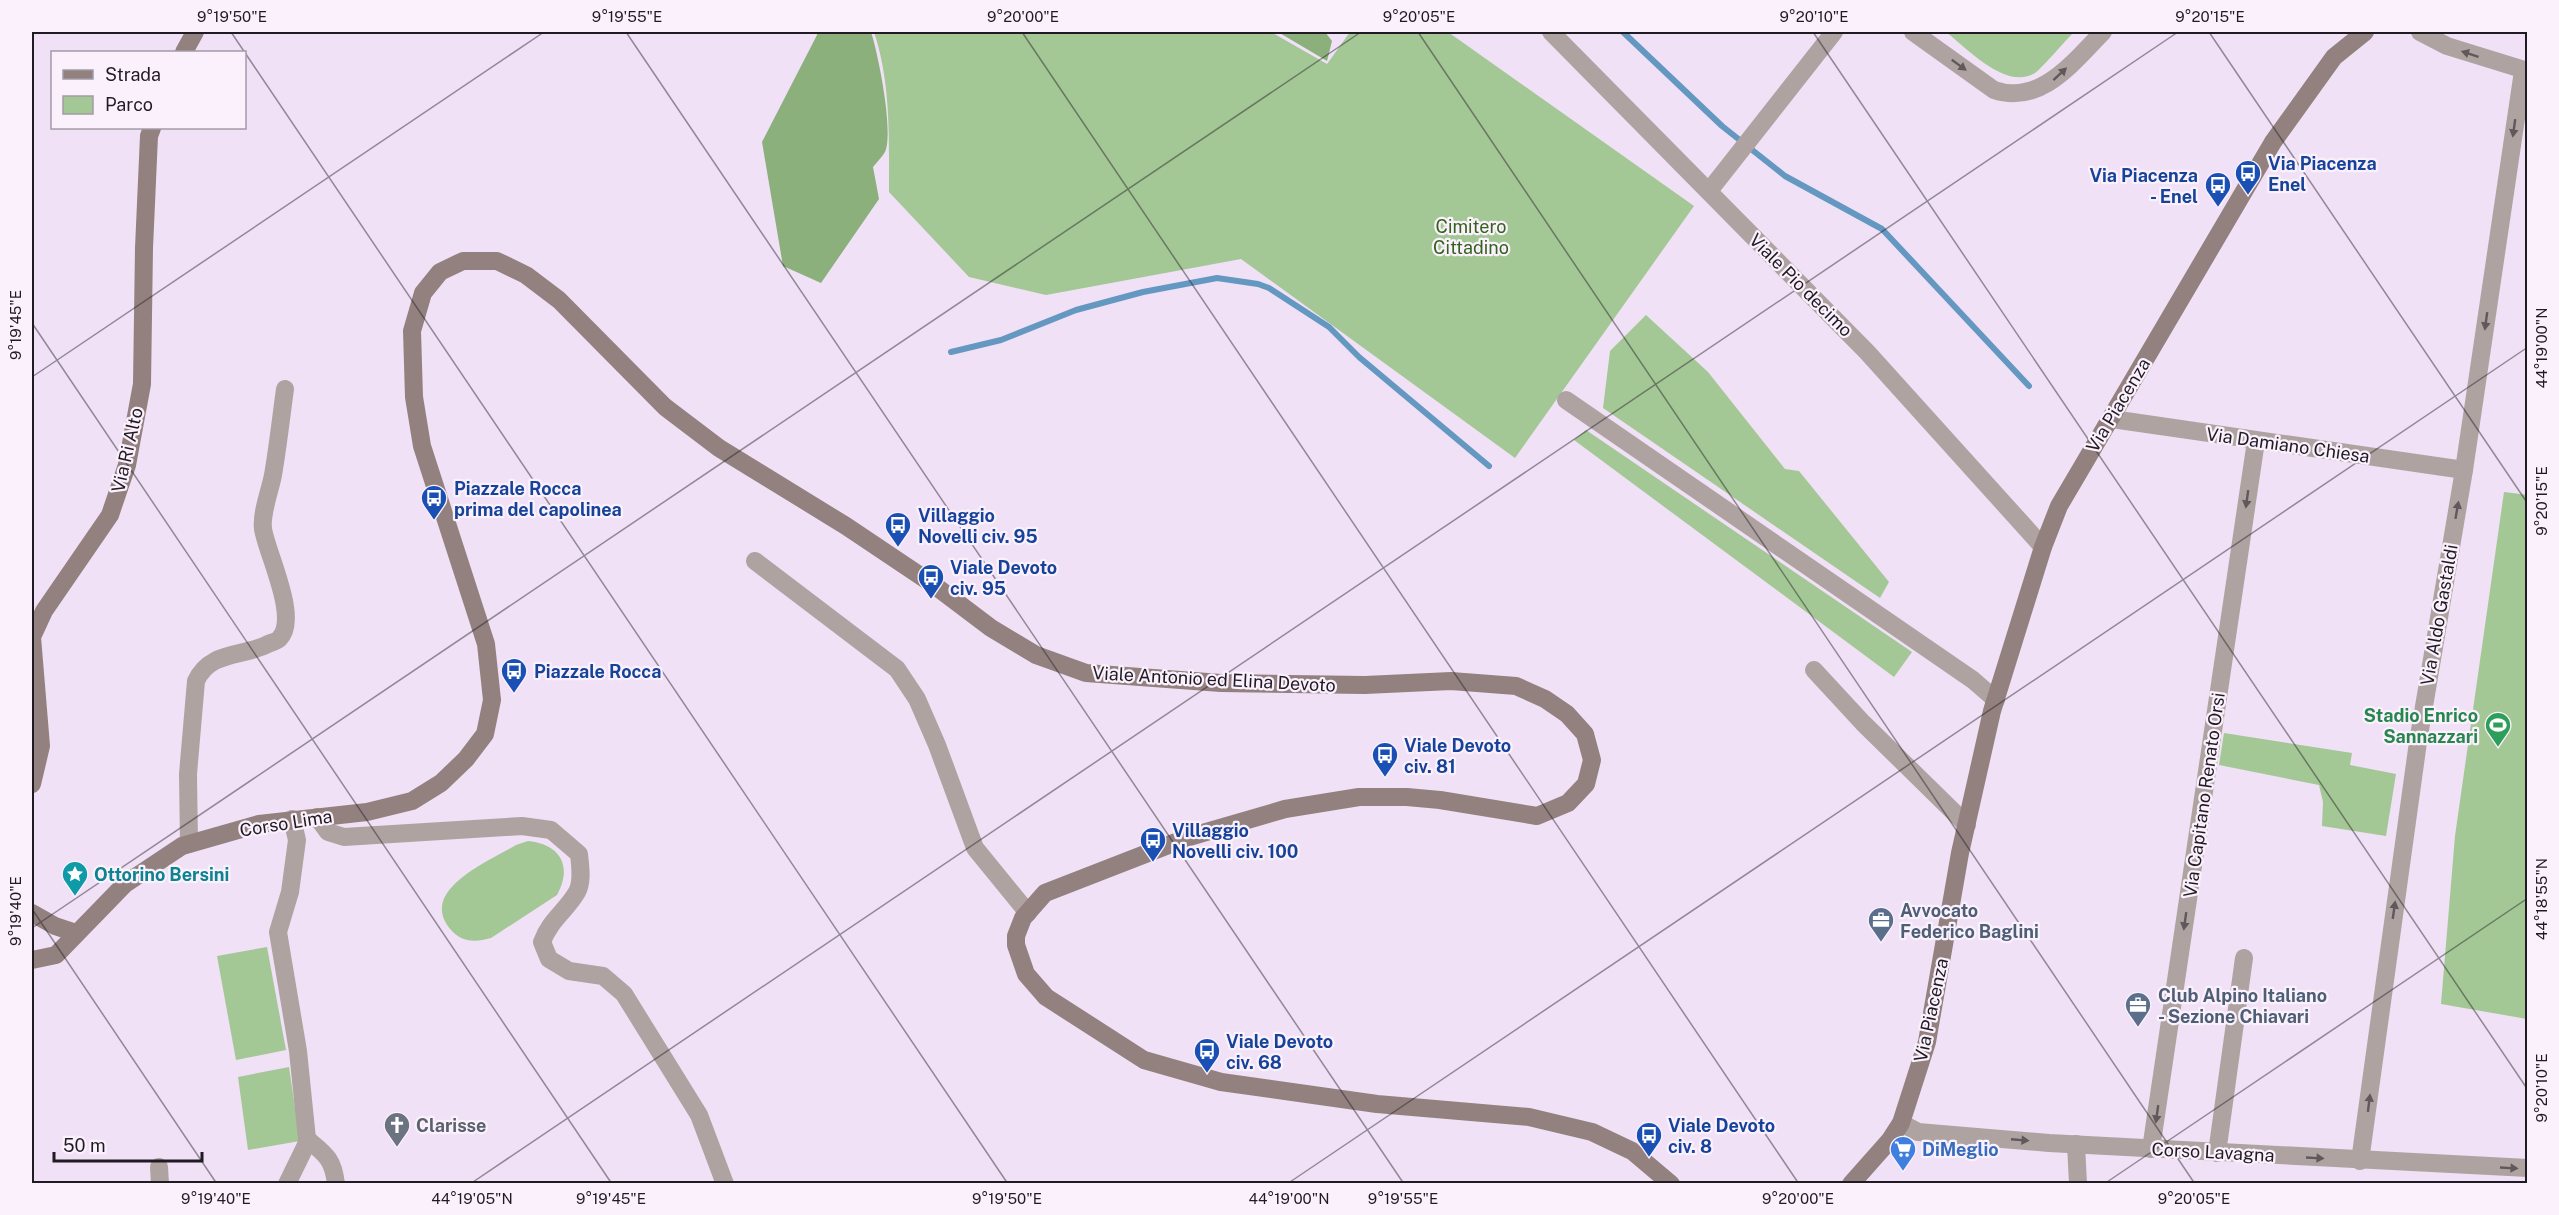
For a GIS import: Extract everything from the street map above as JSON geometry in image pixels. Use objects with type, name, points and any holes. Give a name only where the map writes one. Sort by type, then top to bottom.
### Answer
[{"type":"street","points":[[185,51],[195,32]]},
{"type":"street","name":"Viale Pio decimo","points":[[1551,32],[1867,352],[2043,547]]},
{"type":"street","points":[[1709,191],[1834,32]]},
{"type":"street","points":[[1913,32],[1994,90],[2007,94],[2026,93],[2054,80],[2103,32]]},
{"type":"street","name":"Via Piacenza","points":[[1851,1184],[1890,1140],[1901,1123],[1928,1042],[1967,825],[1996,700],[2043,547],[2059,506],[2075,475],[2112,419],[2273,142],[2334,57],[2365,32]]},
{"type":"street","points":[[2420,32],[2447,46],[2525,71]]},
{"type":"street","name":"Via Aldo Gastaldi","points":[[2360,1161],[2418,742],[2464,470],[2525,71]]},
{"type":"street","name":"Via Ri Alto","points":[[32,784],[42,746],[32,637],[44,611],[110,515],[128,465],[142,384],[144,248],[149,136],[152,129]]},
{"type":"street","name":"Viale Antonio ed Elina Devoto","points":[[492,700],[486,644],[422,446],[414,397],[412,331],[423,293],[440,272],[463,261],[497,261],[526,275],[559,300],[665,407],[719,448],[846,526],[934,585],[991,628],[1036,655],[1086,673],[1221,683],[1365,685],[1451,681],[1516,686],[1545,699],[1567,714],[1585,735],[1592,760],[1586,784],[1568,803],[1537,816],[1440,800],[1407,797],[1359,797],[1285,809],[1189,837],[1045,893],[1028,913],[1016,936],[1016,945],[1026,974],[1046,997],[1144,1060],[1232,1084],[1377,1104],[1529,1117],[1592,1132],[1632,1151],[1671,1184]]},
{"type":"street","points":[[189,843],[188,774],[196,681],[201,671],[213,661],[223,656],[254,651],[279,639],[284,628],[286,615],[282,591],[263,527],[273,476],[285,389]]},
{"type":"street","points":[[1566,400],[1973,680],[1996,700]]},
{"type":"street","name":"Via Damiano Chiesa","points":[[2112,419],[2464,470]]},
{"type":"street","name":"Via Capitano Renato Orsi","points":[[2151,1149],[2256,441]]},
{"type":"street","points":[[755,561],[897,669],[917,699],[937,745],[975,848],[1028,913]]},
{"type":"street","points":[[1814,670],[1863,723],[1967,825]]},
{"type":"street","name":"Corso Lima","points":[[32,960],[56,955],[125,884],[189,843],[259,824],[367,812],[412,801],[441,783],[466,759],[485,734],[492,700]]},
{"type":"street","points":[[317,817],[328,832],[344,837],[522,826],[550,830],[579,854],[581,872],[578,890],[548,927],[542,942],[549,959],[569,971],[603,976],[624,994],[699,1115],[726,1184]]},
{"type":"street","points":[[287,1184],[307,1139],[298,1051],[278,932],[290,892],[297,840],[292,819]]},
{"type":"street","points":[[32,913],[55,926],[76,933]]},
{"type":"street","points":[[2217,1153],[2244,958]]},
{"type":"street","name":"Corso Lavagna","points":[[1901,1123],[1918,1132],[2076,1144],[2360,1161],[2528,1168]]},
{"type":"street","points":[[307,1139],[326,1154],[334,1168],[336,1184]]},
{"type":"street","points":[[2076,1144],[2078,1184]]},
{"type":"green space","points":[[817,32],[871,32],[881,74],[888,128],[885,152],[873,167],[879,199],[821,283],[783,266],[762,142]]},
{"type":"green space","name":"Cimitero Cittadino","points":[[874,32],[1271,32],[1327,64],[1350,32],[1448,32],[1694,206],[1515,458],[1241,259],[1046,295],[969,277],[889,192],[889,131],[886,91],[880,51]]},
{"type":"green space","points":[[1278,32],[1325,32],[1332,41],[1327,61]]},
{"type":"green space","points":[[1946,32],[2074,32],[2039,70],[2024,77],[2000,72],[1976,57]]},
{"type":"green space","points":[[1646,315],[1708,372],[1785,469],[1799,471],[1889,582],[1880,598],[1603,408],[1610,351]]},
{"type":"green space","points":[[1586,430],[1912,652],[1894,677],[1574,440]]},
{"type":"green space","name":"Stadio Enrico Sannazzari","points":[[2504,492],[2528,495],[2527,1019],[2441,1004],[2455,836]]},
{"type":"green space","points":[[2224,733],[2352,753],[2350,765],[2396,774],[2386,836],[2322,826],[2323,802],[2319,785],[2219,765]]},
{"type":"green space","points":[[528,841],[548,847],[560,858],[564,875],[557,895],[491,938],[470,941],[456,935],[443,916],[443,903],[449,890],[474,869],[516,845]]},
{"type":"green space","points":[[267,947],[286,1050],[236,1060],[217,956]]},
{"type":"green space","points":[[289,1067],[300,1141],[248,1150],[238,1077]]},
{"type":"waterway","points":[[1623,32],[1722,126],[1785,176],[1882,229],[2029,386]]},
{"type":"waterway","points":[[951,352],[1001,340],[1076,310],[1143,292],[1217,278],[1258,284],[1269,288],[1329,327],[1359,357],[1489,466]]},
{"type":"place","name":"Via Piacenza Enel","points":[[2248,196]]},
{"type":"place","name":"Via Piacenza - Enel","points":[[2218,208]]},
{"type":"place","name":"Piazzale Rocca prima del capolinea","points":[[434,521]]},
{"type":"place","name":"Villaggio Novelli civ. 95","points":[[898,548]]},
{"type":"place","name":"Viale Devoto civ. 95","points":[[931,600]]},
{"type":"place","name":"Piazzale Rocca","points":[[514,694]]},
{"type":"place","name":"Stadio Enrico Sannazzari","points":[[2498,748]]},
{"type":"place","name":"Viale Devoto civ. 81","points":[[1385,778]]},
{"type":"place","name":"Villaggio Novelli civ. 100","points":[[1153,863]]},
{"type":"place","name":"Ottorino Bersini","points":[[75,897]]},
{"type":"place","name":"Avvocato Federico Baglini","points":[[1881,943]]},
{"type":"place","name":"Club Alpino Italiano - Sezione Chiavari","points":[[2138,1028]]},
{"type":"place","name":"Viale Devoto civ. 68","points":[[1207,1074]]},
{"type":"place","name":"Clarisse","points":[[397,1148]]},
{"type":"place","name":"Viale Devoto civ. 8","points":[[1649,1158]]},
{"type":"place","name":"DiMeglio","points":[[1903,1172]]}]
